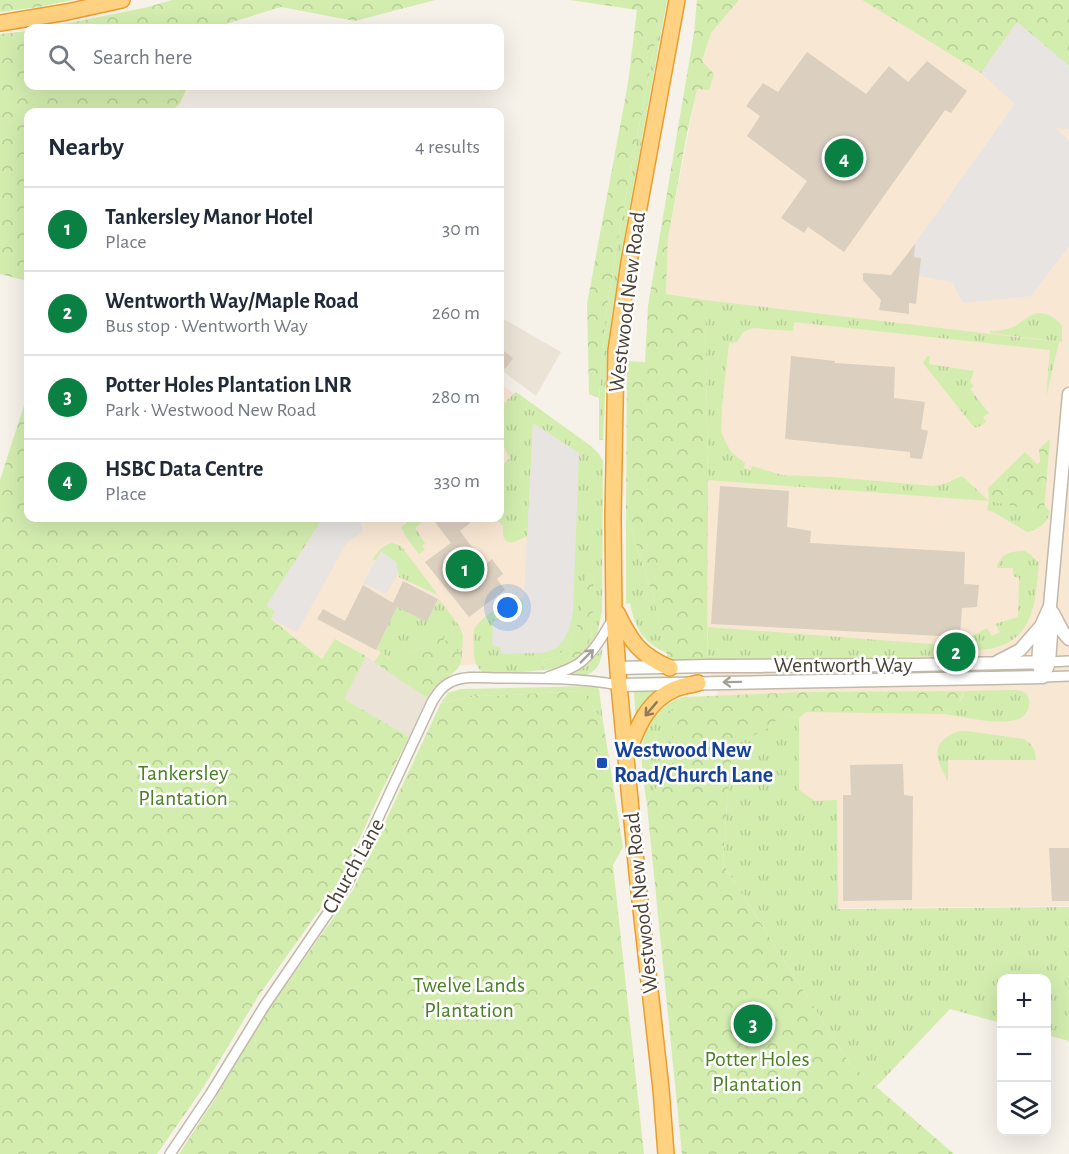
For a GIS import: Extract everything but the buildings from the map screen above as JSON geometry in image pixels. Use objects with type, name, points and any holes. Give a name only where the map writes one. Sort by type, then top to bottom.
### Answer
[{"type":"highway","points":[[0,23],[122,0]]},
{"type":"highway","name":"Westwood New Road","points":[[666,1154],[617,668],[613,518],[616,351],[629,262],[677,0]]},
{"type":"highway","points":[[614,612],[642,652],[670,668]]},
{"type":"highway","points":[[626,758],[641,720],[657,701],[677,688],[698,682]]},
{"type":"street","points":[[1043,662],[1052,622],[1050,606],[1069,394]]},
{"type":"street","points":[[994,664],[1020,650],[1041,626],[1050,606]]},
{"type":"street","points":[[1050,606],[1063,633],[1069,639]]},
{"type":"street","name":"Church Lane","points":[[546,678],[568,669],[585,658],[601,640],[614,612]]},
{"type":"street","points":[[1041,626],[1043,677]]},
{"type":"street","name":"Wentworth Way","points":[[617,668],[994,664],[1069,661]]},
{"type":"street","name":"Wentworth Way","points":[[619,685],[1069,676]]},
{"type":"street","name":"Church Lane","points":[[170,1154],[265,1005],[347,885],[432,702],[440,690],[449,682],[465,678],[546,678],[619,685]]},
{"type":"shaded area","points":[[739,0],[862,0],[981,72],[1017,22],[1069,66],[1069,906],[752,909],[724,714],[699,636],[705,300],[666,295],[668,238],[702,62],[711,33]]},
{"type":"shaded area","points":[[1017,22],[1069,66],[1069,129],[1055,128],[1069,141],[1069,246],[1031,296],[963,303],[952,282],[919,276],[906,256],[1015,104],[981,73]]},
{"type":"shaded area","points":[[504,319],[561,352],[536,396],[504,372]]},
{"type":"shaded area","points":[[504,387],[599,454],[583,606],[501,662],[455,666],[436,683],[427,698],[366,656],[336,639],[322,659],[271,619],[321,522],[504,522]]},
{"type":"shaded area","points":[[533,423],[579,453],[573,612],[569,630],[557,648],[543,653],[501,654],[500,647],[492,645],[493,621],[500,620],[502,613],[523,614]]},
{"type":"shaded area","points":[[320,522],[361,522],[363,531],[346,544],[297,632],[271,619],[275,611],[266,606]]},
{"type":"shaded area","points":[[381,551],[396,562],[398,573],[386,594],[363,583]]},
{"type":"shaded area","points":[[366,656],[427,698],[409,737],[343,699]]},
{"type":"green space","points":[[0,0],[73,0],[0,12]]},
{"type":"green space","points":[[172,0],[435,0],[355,21],[281,7],[226,24],[64,24]]},
{"type":"green space","points":[[570,0],[663,0],[606,313],[599,398],[589,394],[587,304],[628,83],[637,10]]},
{"type":"green space","points":[[663,0],[667,0],[612,315],[603,440],[599,440],[599,398],[606,313]]},
{"type":"green space","points":[[697,0],[739,0],[711,33],[702,61],[714,74],[709,90],[697,89],[668,238],[666,294],[705,300],[708,497],[707,661],[670,668],[655,603],[626,512],[627,361],[645,362],[648,306],[694,33]]},
{"type":"green space","points":[[862,0],[1069,0],[1069,66],[1017,22],[981,73]]},
{"type":"green space","points":[[24,31],[24,90],[186,90],[179,105],[174,108],[24,108],[24,280],[0,274],[0,34]]},
{"type":"green space","points":[[705,300],[1059,342],[1046,398],[1050,350],[794,322],[793,331],[753,328],[743,332],[737,342],[729,343],[722,406],[721,431],[732,453],[745,463],[744,468],[751,470],[752,466],[782,475],[933,486],[962,476],[989,501],[708,480]]},
{"type":"green space","points":[[1037,313],[1054,318],[1062,326],[1062,342],[990,333],[990,331],[1012,327]]},
{"type":"green space","points":[[927,356],[930,356],[929,364],[974,371],[970,382],[974,386],[970,389],[989,413],[983,417],[986,422],[977,428],[973,426],[923,363]]},
{"type":"green space","points":[[516,392],[591,446],[603,461],[602,612],[597,634],[587,648],[591,636],[594,576],[587,573],[579,619],[564,651],[556,657],[542,660],[544,670],[487,673],[478,668],[474,657],[475,628],[494,610],[517,597],[524,600],[523,614],[502,613],[501,653],[543,653],[533,423],[528,536],[511,543],[503,536],[503,526],[499,522],[504,522],[504,463],[510,458],[504,447],[504,403]]},
{"type":"green space","name":"Tankersley Plantation","points":[[24,405],[24,522],[320,522],[267,606],[275,611],[271,619],[322,659],[335,639],[366,656],[344,699],[409,737],[340,881],[257,998],[203,1088],[157,1154],[0,1154],[0,480]]},
{"type":"green space","points":[[1050,439],[1044,512],[989,501],[988,488],[1025,452],[1037,464],[1040,462],[1039,449]]},
{"type":"green space","points":[[989,501],[1044,511],[1044,505],[1050,511],[1042,525],[1027,532],[987,510]]},
{"type":"green space","points":[[626,512],[655,603],[667,653],[641,634],[630,603],[626,604]]},
{"type":"green space","points":[[408,522],[422,522],[415,528],[425,543],[422,546],[425,550],[419,554],[401,527]]},
{"type":"green space","points":[[392,543],[401,546],[438,595],[399,577],[396,562],[381,552],[377,559],[372,561],[380,549]]},
{"type":"green space","points":[[1025,551],[1039,563],[1034,603],[1026,626],[1008,643],[994,648],[960,649],[960,644],[968,638],[987,628],[992,636],[1000,632],[995,624],[1018,617],[1019,578],[1013,576],[1013,568],[997,568],[1003,556]]},
{"type":"green space","points":[[586,573],[594,575],[592,622],[588,646],[585,651],[569,662],[544,670],[542,660],[556,657],[564,651],[575,631],[582,607]]},
{"type":"green space","points":[[439,599],[460,627],[463,636],[462,655],[442,640],[438,625],[424,648],[408,653],[395,662],[376,650],[397,607],[427,621]]},
{"type":"green space","points":[[437,625],[445,628],[443,640],[455,642],[456,650],[462,655],[457,669],[437,685],[427,698],[374,662],[382,651],[388,659],[395,662],[408,653],[424,648]]},
{"type":"green space","points":[[708,627],[957,646],[952,656],[707,661]]},
{"type":"green space","points":[[602,649],[596,669],[580,677],[565,678],[594,658]]},
{"type":"green space","points":[[1023,670],[1023,673],[634,679],[634,677]]},
{"type":"green space","points":[[593,686],[599,689],[603,721],[581,691],[482,695],[441,703],[448,693],[461,689]]},
{"type":"green space","name":"Twelve Lands Plantation","points":[[581,691],[603,721],[623,847],[613,865],[644,1154],[179,1154],[269,1009],[353,890],[441,703],[482,695]]},
{"type":"green space","points":[[664,691],[636,722],[634,692]]},
{"type":"green space","points":[[964,691],[1024,692],[1029,699],[1028,711],[1019,719],[1002,722],[944,714],[959,702]]},
{"type":"green space","name":"Potter Holes Plantation","points":[[964,691],[958,704],[944,714],[806,712],[799,718],[781,716],[768,728],[738,743],[729,769],[723,864],[850,1064],[954,1154],[682,1154],[647,805],[651,792],[662,784],[664,771],[672,767],[672,729],[664,720],[685,697],[807,692]]},
{"type":"green space","points":[[685,697],[674,707],[672,767],[662,784],[651,792],[647,805],[642,763],[646,731],[653,717],[664,706]]},
{"type":"green space","points":[[781,716],[799,718],[799,790],[815,801],[837,800],[838,909],[1069,907],[1069,1041],[1051,1036],[1051,974],[997,974],[997,1022],[950,1009],[876,1087],[850,1064],[723,864],[729,769],[738,743],[768,728]]},
{"type":"green space","points":[[959,731],[1024,739],[1033,748],[1036,760],[948,760],[948,782],[940,766],[937,752],[943,741]]},
{"type":"place","name":"HSBC Data Centre","points":[[844,158]]},
{"type":"place","name":"Tankersley Manor Hotel","points":[[465,569]]},
{"type":"place","name":"Wentworth Way/Maple Road","points":[[956,652]]},
{"type":"place","name":"Westwood New Road/Church Lane","points":[[602,763]]},
{"type":"place","name":"Potter Holes Plantation LNR","points":[[753,1024]]}]
